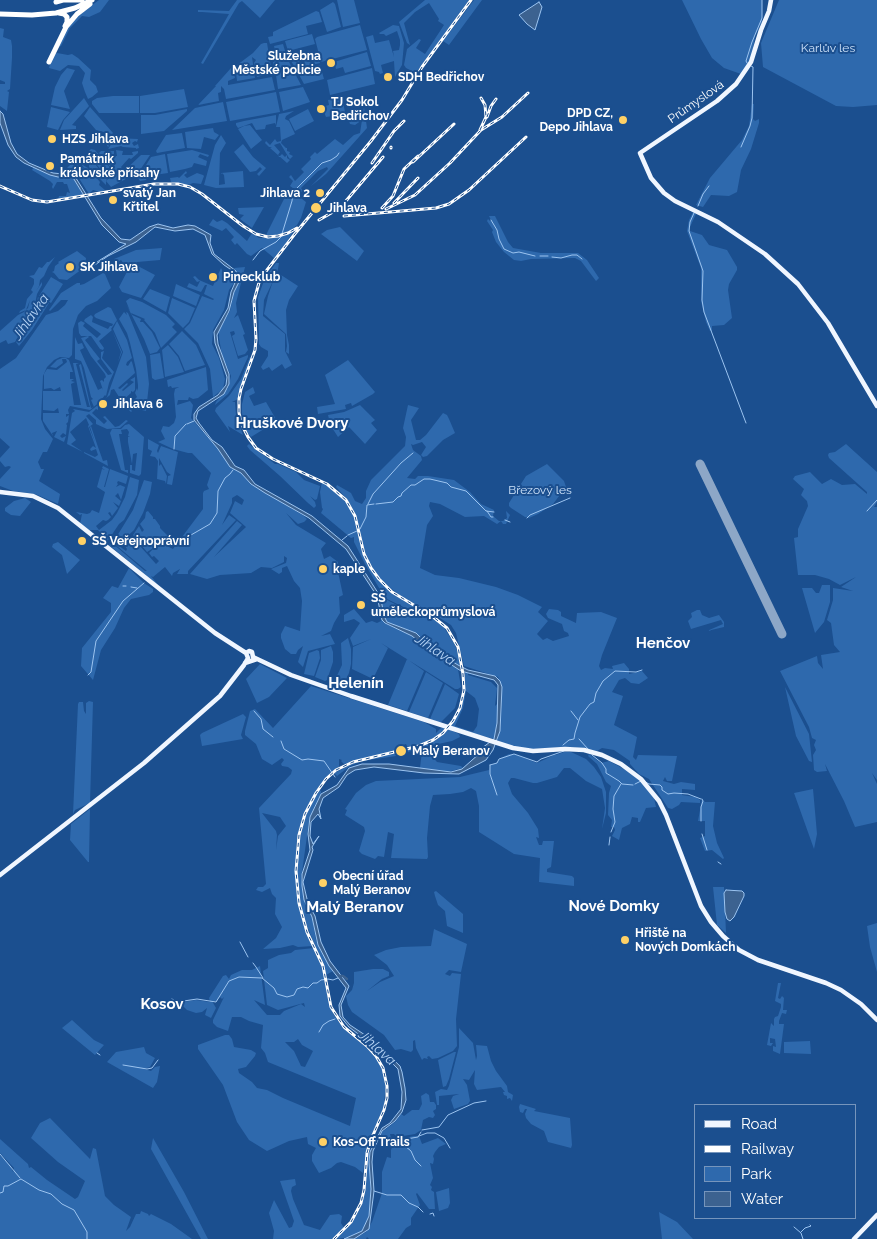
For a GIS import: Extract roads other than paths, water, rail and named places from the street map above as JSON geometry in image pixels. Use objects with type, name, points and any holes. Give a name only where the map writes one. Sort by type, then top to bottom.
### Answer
[{"type":"highway","points":[[56,2],[82,0]]},
{"type":"highway","points":[[55,12],[87,0]]},
{"type":"highway","points":[[55,12],[65,15],[67,22],[57,37],[53,39],[58,39],[74,18],[93,0]]},
{"type":"highway","points":[[0,12],[55,12],[75,8],[93,0]]},
{"type":"highway","points":[[48,62],[61,35]]},
{"type":"main road","name":"Průmyslová","points":[[771,0],[749,65],[736,84],[726,94],[640,153],[656,185],[666,196],[726,227],[765,254],[798,284],[828,323],[877,406]]},
{"type":"main road","points":[[0,492],[30,496],[56,507],[215,633],[251,656],[291,675],[521,750],[579,750],[598,754],[617,762],[635,774],[657,798],[666,815],[702,906],[711,922],[723,936],[736,948],[754,958],[841,990],[861,1004],[877,1020]]},
{"type":"main road","points":[[0,875],[125,778],[183,730],[220,696],[251,656]]},
{"type":"main road","points":[[245,663],[251,656]]},
{"type":"main road","points":[[854,1239],[877,1215]]},
{"type":"water","points":[[539,2],[542,7],[535,30],[519,15]]},
{"type":"water","points":[[0,111],[3,114],[11,143],[17,154],[29,163],[53,173],[74,175],[101,218],[121,239],[130,240],[149,227],[158,224],[173,228],[188,225],[195,226],[211,235],[210,243],[214,254],[236,271],[239,282],[229,311],[217,335],[218,344],[229,374],[229,384],[224,394],[198,411],[196,418],[199,423],[212,440],[222,447],[235,466],[244,470],[255,484],[312,516],[348,546],[380,596],[387,622],[416,633],[431,648],[468,670],[495,676],[500,681],[502,687],[500,731],[493,750],[486,760],[459,774],[424,773],[374,767],[355,770],[347,775],[339,787],[323,798],[319,809],[321,819],[318,814],[311,822],[310,836],[313,844],[319,836],[312,847],[313,850],[303,882],[308,903],[315,916],[321,942],[330,961],[349,986],[341,1005],[343,1017],[350,1025],[374,1041],[400,1066],[405,1088],[406,1100],[402,1112],[395,1121],[382,1131],[373,1151],[374,1191],[369,1229],[354,1239],[344,1239],[362,1231],[369,1216],[371,1189],[370,1152],[382,1128],[390,1123],[401,1109],[402,1092],[398,1069],[370,1041],[349,1027],[340,1016],[339,1005],[346,988],[329,966],[318,945],[312,917],[304,900],[302,874],[310,850],[308,834],[310,817],[321,794],[337,785],[349,768],[362,764],[389,764],[451,772],[462,769],[480,753],[482,748],[494,739],[497,723],[498,685],[494,680],[461,671],[430,651],[412,636],[385,623],[382,620],[377,596],[346,549],[309,518],[251,484],[241,473],[230,467],[194,420],[194,414],[199,407],[218,395],[226,385],[227,377],[215,343],[214,332],[228,308],[231,292],[237,278],[233,271],[212,254],[205,235],[193,229],[175,231],[155,227],[136,242],[108,256],[86,271],[100,260],[126,244],[119,242],[102,225],[72,176],[58,177],[50,175],[24,163],[16,157],[8,145],[0,123]]},
{"type":"water","points":[[726,890],[742,891],[744,893],[734,917],[730,921],[727,919],[725,912],[724,893]]},
{"type":"waterway","points":[[747,63],[752,42],[762,18],[762,0]]},
{"type":"waterway","points":[[741,147],[752,118],[753,67],[751,66]]},
{"type":"waterway","points":[[297,188],[322,163],[331,160],[339,153]]},
{"type":"waterway","points":[[698,206],[709,186]]},
{"type":"waterway","points":[[253,260],[260,251],[281,237],[293,192]]},
{"type":"waterway","points":[[694,213],[689,231],[703,271],[702,300],[704,312],[746,423]]},
{"type":"waterway","points":[[491,220],[504,249],[513,253],[519,252],[535,256]]},
{"type":"waterway","points":[[552,257],[561,258],[577,255],[582,259]]},
{"type":"waterway","points":[[540,256],[548,256]]},
{"type":"waterway","points":[[187,424],[194,421]]},
{"type":"waterway","points":[[174,449],[175,436],[186,424]]},
{"type":"waterway","points":[[368,504],[373,494],[401,463],[413,453]]},
{"type":"waterway","points":[[191,535],[210,524],[217,513],[218,491],[225,478],[233,470]]},
{"type":"waterway","points":[[376,504],[393,502],[411,485],[415,485],[424,479],[430,479],[447,483],[451,487],[466,491],[486,511],[494,512]]},
{"type":"waterway","points":[[527,518],[570,498]]},
{"type":"waterway","points":[[867,511],[877,500]]},
{"type":"waterway","points":[[360,529],[366,517],[367,505],[374,504]]},
{"type":"waterway","points":[[487,511],[493,517]]},
{"type":"waterway","points":[[505,520],[510,522]]},
{"type":"waterway","points":[[348,535],[357,531]]},
{"type":"waterway","points":[[342,540],[347,536]]},
{"type":"waterway","points":[[88,675],[91,672],[96,641],[123,601],[144,583]]},
{"type":"waterway","points":[[131,587],[137,588]]},
{"type":"waterway","points":[[563,745],[569,740],[574,739],[580,717],[590,704],[594,702],[596,693],[603,681],[615,671],[636,672],[642,670]]},
{"type":"waterway","points":[[254,711],[261,719],[263,729],[273,737]]},
{"type":"waterway","points":[[571,711],[578,720]]},
{"type":"waterway","points":[[579,739],[588,749]]},
{"type":"waterway","points":[[281,741],[284,749],[302,760],[324,761],[335,777]]},
{"type":"waterway","points":[[490,765],[497,763],[499,759],[514,754],[537,762],[564,751]]},
{"type":"waterway","points":[[592,755],[602,763],[606,773],[622,784],[633,785]]},
{"type":"waterway","points":[[490,765],[490,774],[497,795]]},
{"type":"waterway","points":[[635,784],[641,781]]},
{"type":"waterway","points":[[644,781],[649,784],[660,785],[662,790],[668,794],[688,794],[701,799]]},
{"type":"waterway","points":[[611,832],[615,822],[614,796],[621,784]]},
{"type":"waterway","points":[[701,821],[702,799]]},
{"type":"waterway","points":[[702,834],[707,850]]},
{"type":"waterway","points":[[609,845],[610,837]]},
{"type":"waterway","points":[[240,942],[248,957]]},
{"type":"waterway","points":[[253,963],[263,978]]},
{"type":"waterway","name":"Jihlava","points":[[339,976],[347,979]]},
{"type":"waterway","points":[[172,999],[177,1002],[197,999],[216,1002],[229,981],[239,977],[262,978],[274,988],[277,994],[287,997],[294,995],[297,989],[308,988],[313,983],[321,980],[338,978]]},
{"type":"waterway","points":[[319,1032],[323,1025],[335,1019]]},
{"type":"waterway","points":[[123,1065],[147,1069],[152,1068],[158,1060]]},
{"type":"waterway","points":[[422,1130],[439,1127],[448,1115],[474,1103],[486,1101]]},
{"type":"waterway","points":[[395,1141],[418,1137],[421,1132]]},
{"type":"waterway","points":[[419,1136],[435,1133],[444,1138],[450,1148]]},
{"type":"waterway","points":[[378,1137],[391,1138]]},
{"type":"waterway","points":[[397,1142],[411,1151],[415,1160],[421,1166]]},
{"type":"waterway","points":[[0,1154],[20,1178]]},
{"type":"waterway","points":[[0,1193],[3,1192],[4,1186],[8,1186],[21,1179],[39,1190],[51,1194],[62,1204],[74,1210],[87,1232],[87,1239]]},
{"type":"waterway","points":[[374,1191],[387,1195],[401,1195],[423,1212]]},
{"type":"waterway","points":[[430,1214],[433,1213],[434,1216]]},
{"type":"waterway","points":[[801,1232],[810,1225]]},
{"type":"waterway","points":[[794,1227],[801,1233],[803,1239]]},
{"type":"railway","points":[[334,1239],[351,1222],[361,1203],[367,1153],[384,1110],[387,1086],[383,1068],[376,1056],[344,1027],[331,1007],[323,966],[307,932],[299,903],[296,871],[299,835],[305,814],[316,793],[326,779],[336,770],[353,762],[419,746],[443,733],[453,721],[460,708],[464,690],[463,674],[458,647],[447,628],[432,616],[392,592],[371,568],[364,554],[355,516],[346,500],[327,484],[273,459],[256,448],[242,425],[239,413],[239,399],[255,350],[254,301],[260,279],[371,141],[402,100],[422,67],[471,0]]},
{"type":"railway","points":[[386,209],[415,195],[450,163],[481,130],[502,117],[528,93]]},
{"type":"railway","points":[[480,130],[486,117],[485,105],[481,98]]},
{"type":"railway","points":[[487,117],[496,99]]},
{"type":"railway","points":[[372,163],[394,131],[404,121]]},
{"type":"railway","points":[[413,162],[454,124]]},
{"type":"railway","points":[[344,216],[436,208],[449,204],[469,190],[526,137]]},
{"type":"railway","points":[[382,208],[393,196],[404,169],[418,156]]},
{"type":"railway","points":[[319,220],[340,208],[383,157]]},
{"type":"railway","points":[[394,203],[418,178]]},
{"type":"railway","points":[[0,186],[32,200],[47,202],[154,184],[178,184],[190,187],[202,194],[256,234],[268,237],[278,236],[297,228]]},
{"type":"place","name":"Služebna Městské policie","points":[[331,63]]},
{"type":"place","name":"SDH Bedřichov","points":[[388,77]]},
{"type":"place","name":"TJ Sokol Bedřichov","points":[[321,109]]},
{"type":"place","name":"DPD CZ, Depo Jihlava","points":[[623,120]]},
{"type":"place","name":"HZS Jihlava","points":[[52,139]]},
{"type":"place","name":"Památník královské přísahy","points":[[50,166]]},
{"type":"place","name":"Jihlava 2","points":[[320,193]]},
{"type":"place","name":"svatý Jan Křtitel","points":[[113,200]]},
{"type":"place","name":"Jihlava","points":[[316,208]]},
{"type":"place","name":"SK Jihlava","points":[[70,267]]},
{"type":"place","name":"Pinecklub","points":[[213,277]]},
{"type":"place","name":"Jihlava 6","points":[[103,404]]},
{"type":"place","name":"SŠ Veřejnoprávní","points":[[82,541]]},
{"type":"place","name":"kaple","points":[[323,569]]},
{"type":"place","name":"SŠ uměleckoprůmyslová","points":[[361,605]]},
{"type":"place","name":"Malý Beranov","points":[[401,751]]},
{"type":"place","name":"Obecní úřad Malý Beranov","points":[[323,883]]},
{"type":"place","name":"Hřiště na Nových Domkách","points":[[625,940]]},
{"type":"place","name":"Kos-Off Trails","points":[[323,1142]]},
{"type":"district","name":"Hruškové Dvory","points":[[292,423]]},
{"type":"district","name":"Henčov","points":[[663,643]]},
{"type":"district","name":"Helenín","points":[[356,683]]},
{"type":"district","name":"Nové Domky","points":[[614,906]]},
{"type":"district","name":"Malý Beranov","points":[[355,907]]},
{"type":"district","name":"Kosov","points":[[162,1004]]},
{"type":"park label","name":"Karlův les","points":[[828,48]]},
{"type":"park label","name":"Březový les","points":[[540,490]]},
{"type":"water label","name":"Jihlávka","points":[[31,317]]}]
